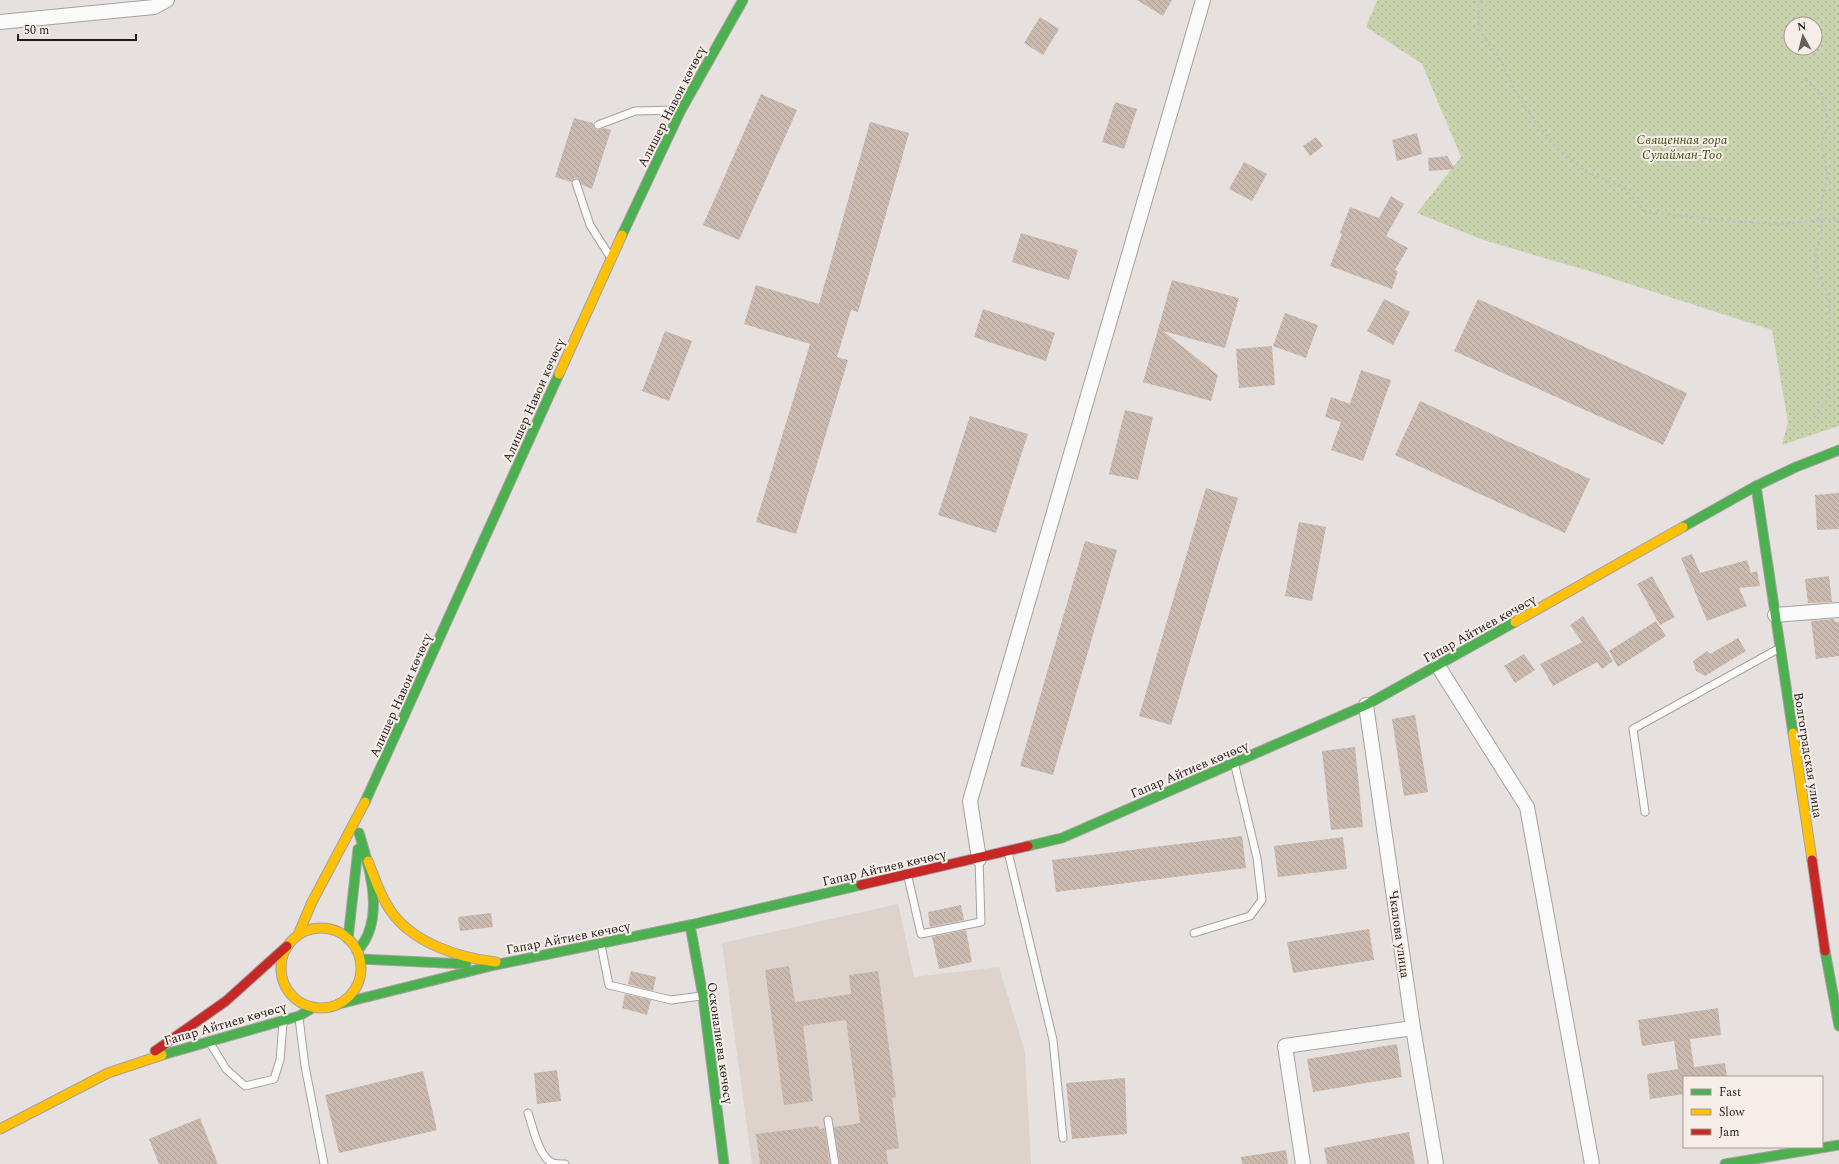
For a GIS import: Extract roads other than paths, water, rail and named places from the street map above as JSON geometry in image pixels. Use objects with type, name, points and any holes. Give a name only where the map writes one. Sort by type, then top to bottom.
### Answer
[{"type":"main road","name":"Алишер Навои көчөсү","points":[[298,935],[312,902],[359,816],[611,259],[681,110],[743,0]]},
{"type":"main road","name":"Гапар Айтиев көчөсү","points":[[339,1004],[508,962],[601,945],[978,859],[1062,838],[1366,705],[1438,666],[1756,486],[1796,467],[1839,450]]},
{"type":"main road","name":"Волгоградская улица","points":[[1756,486],[1828,970],[1839,1026]]},
{"type":"main road","name":"Алишер Навои көчөсү","points":[[348,939],[359,833],[359,816]]},
{"type":"main road","points":[[359,833],[368,861],[386,901],[394,915],[411,932],[422,939],[456,953],[494,962],[508,962]]},
{"type":"main road","points":[[359,955],[369,935],[372,918],[368,861]]},
{"type":"main road","name":"Осконалиева көчөсү","points":[[690,925],[703,996],[724,1164]]},
{"type":"main road","points":[[320,928],[335,930],[348,939],[359,955],[361,966],[359,981],[351,994],[339,1004],[327,1007],[314,1007],[306,1005],[294,998],[282,980],[281,962],[287,946],[298,935],[312,929],[320,928]]},
{"type":"main road","name":"Гапар Айтиев көчөсү","points":[[141,1061],[226,1001],[287,946]]},
{"type":"main road","name":"Гапар Айтиев көчөсү","points":[[359,955],[495,965]]},
{"type":"main road","name":"Гапар Айтиев көчөсү","points":[[0,1129],[108,1073],[141,1061],[208,1041],[299,1016],[314,1007]]},
{"type":"main road","points":[[1823,1148],[1839,1145]]},
{"type":"main road","points":[[1725,1164],[1821,1148]]},
{"type":"street","points":[[0,22],[154,7],[167,0]]},
{"type":"street","points":[[978,859],[970,801],[1203,0]]},
{"type":"street","points":[[1775,615],[1839,610]]},
{"type":"street","points":[[1438,666],[1527,808],[1592,1164]]},
{"type":"street","name":"Чкалова улица","points":[[1366,705],[1413,1028],[1436,1164]]},
{"type":"street","points":[[1303,1164],[1285,1046],[1413,1028]]},
{"type":"lane","points":[[598,125],[635,111],[681,110]]},
{"type":"lane","points":[[576,183],[590,225],[611,259]]},
{"type":"lane","points":[[1645,812],[1633,729],[1779,648]]},
{"type":"lane","points":[[1194,933],[1250,916],[1262,900],[1256,858],[1234,764]]},
{"type":"lane","points":[[1008,852],[1053,1040],[1063,1138]]},
{"type":"lane","points":[[908,875],[921,934],[981,922],[978,859]]},
{"type":"lane","points":[[601,945],[609,985],[670,1000],[703,996]]},
{"type":"lane","points":[[299,1016],[305,1066],[324,1164]]},
{"type":"lane","points":[[208,1041],[226,1069],[245,1086],[274,1079],[280,1060],[283,1020]]},
{"type":"lane","points":[[528,1113],[536,1140],[544,1157],[553,1163],[566,1164]]},
{"type":"lane","points":[[828,1120],[835,1164]]},
{"type":"park label","name":"Священная гора Сулайман-Тоо","points":[[1682,146]]}]
